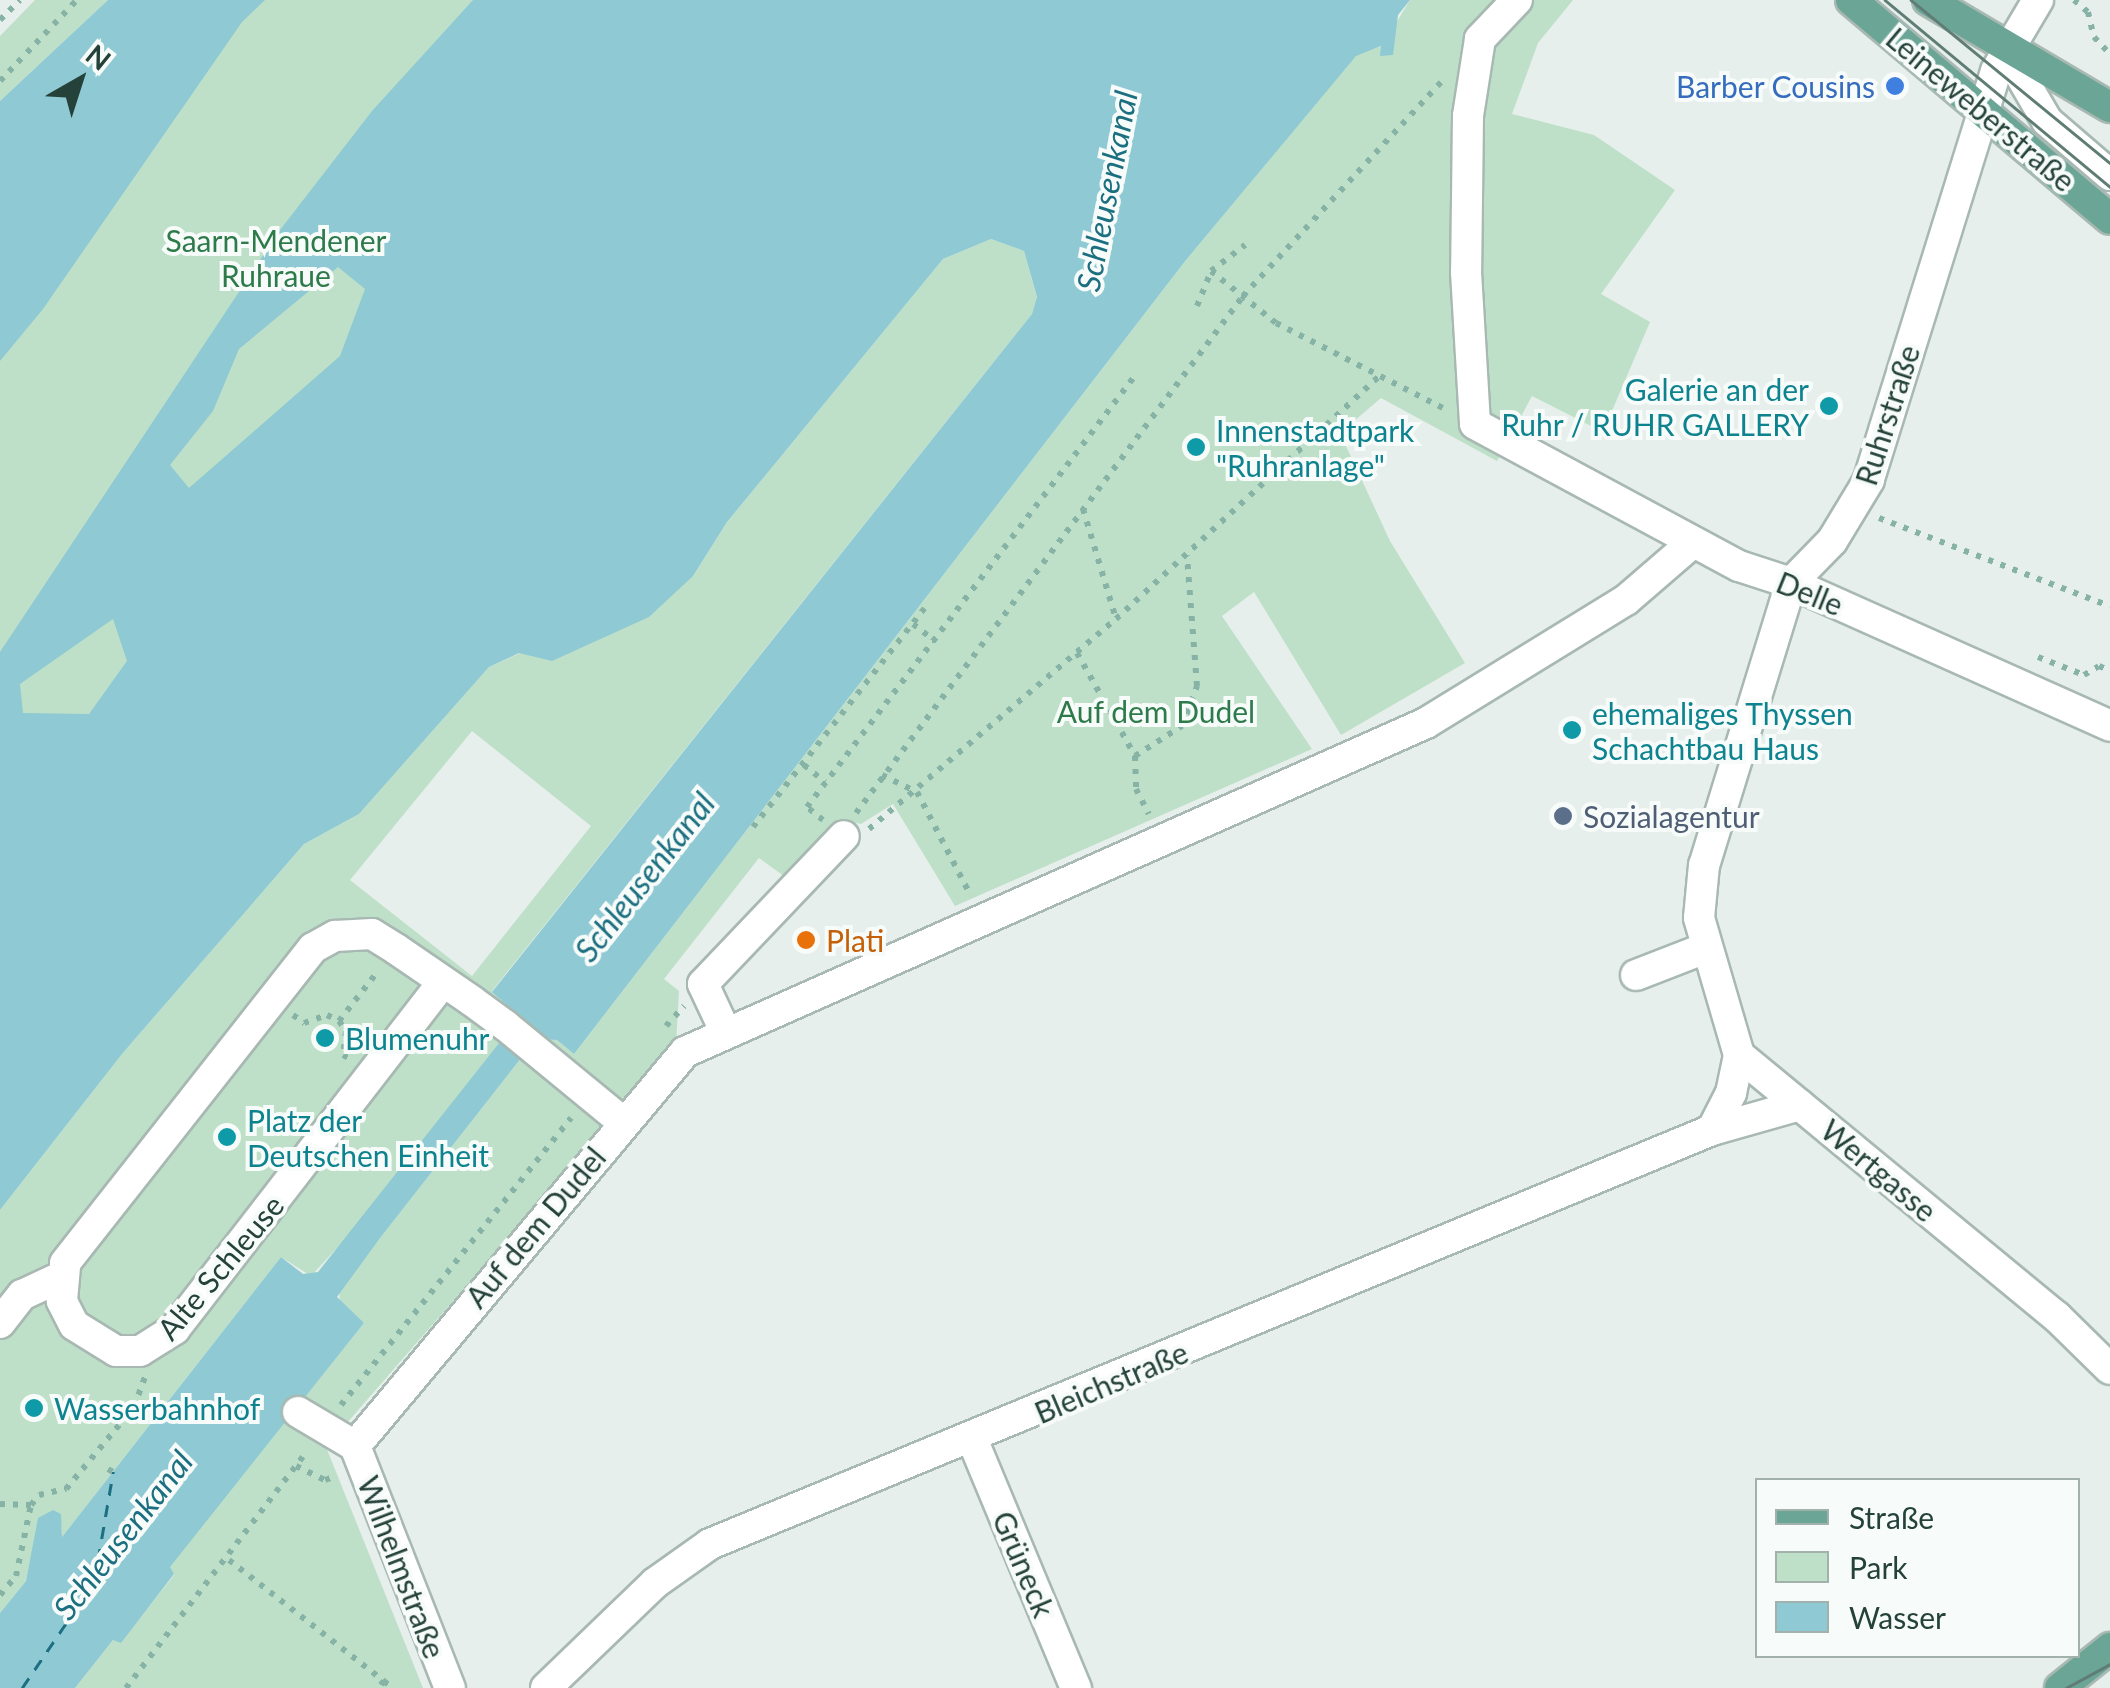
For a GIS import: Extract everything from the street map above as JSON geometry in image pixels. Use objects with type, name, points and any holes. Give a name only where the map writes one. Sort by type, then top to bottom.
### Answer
[{"type":"main road","name":"Leineweberstraße","points":[[1851,0],[1984,108],[2110,219]]},
{"type":"main road","name":"Leineweberstraße","points":[[1928,0],[2005,49],[2110,107]]},
{"type":"main road","points":[[2060,1688],[2110,1648]]},
{"type":"street","points":[[1475,424],[1466,272],[1468,116],[1480,39],[1516,0]]},
{"type":"street","name":"Ruhrstraße","points":[[1704,942],[1704,865],[1792,583],[1832,541],[1868,480],[1984,108],[2005,49],[2038,0]]},
{"type":"street","points":[[2005,49],[2047,120],[2110,175]]},
{"type":"street","points":[[1984,108],[2047,120]]},
{"type":"street","name":"Delle","points":[[1475,424],[1692,543],[1792,583],[2110,726]]},
{"type":"street","name":"Auf dem Dudel","points":[[355,1446],[622,1122],[685,1052],[1426,723],[1626,600],[1692,543]]},
{"type":"street","points":[[726,1033],[702,984],[844,836]]},
{"type":"street","points":[[0,1323],[22,1295],[61,1277],[79,1244],[314,948],[375,938],[506,1026],[622,1122]]},
{"type":"street","points":[[1636,975],[1704,942],[1739,1055],[1731,1094],[1712,1130]]},
{"type":"street","name":"Alte Schleuse","points":[[61,1277],[62,1300],[74,1326],[96,1344],[140,1351],[158,1344],[232,1259],[444,982]]},
{"type":"street","name":"Wertgasse","points":[[1739,1055],[2057,1317],[2110,1369]]},
{"type":"street","name":"Bleichstraße","points":[[546,1688],[655,1583],[710,1544],[972,1441],[1712,1130],[1800,1105]]},
{"type":"street","points":[[311,1420],[355,1446]]},
{"type":"street","name":"Grüneck","points":[[972,1441],[1076,1688]]},
{"type":"street","name":"Wilhelmstraße","points":[[355,1446],[450,1688]]},
{"type":"path","points":[[0,20],[20,0]]},
{"type":"path","points":[[0,81],[77,0]]},
{"type":"path","points":[[2074,0],[2088,12],[2094,38],[2110,54]]},
{"type":"path","points":[[844,836],[882,774],[1244,296],[1480,39]]},
{"type":"path","points":[[1197,306],[1211,272],[1245,246]]},
{"type":"path","points":[[1211,272],[1276,322],[1475,424]]},
{"type":"path","points":[[806,807],[1137,372]]},
{"type":"path","points":[[844,836],[875,828],[917,792],[1116,620],[1379,376]]},
{"type":"path","points":[[1083,509],[1116,620]]},
{"type":"path","points":[[1910,530],[2110,606]]},
{"type":"path","points":[[1136,756],[1182,726],[1197,686],[1186,554]]},
{"type":"path","points":[[753,827],[925,608]]},
{"type":"path","points":[[913,624],[935,640]]},
{"type":"path","points":[[1077,652],[1136,756],[1136,789],[1162,842]]},
{"type":"path","points":[[804,765],[825,782]]},
{"type":"path","points":[[882,774],[917,792],[983,920]]},
{"type":"path","points":[[338,1021],[375,938]]},
{"type":"path","points":[[304,1024],[327,1015],[338,1021],[346,1031],[343,1054]]},
{"type":"path","points":[[126,1688],[229,1560],[311,1420],[560,1127],[594,1098]]},
{"type":"path","points":[[0,1595],[16,1576],[31,1505],[39,1495],[66,1489],[134,1408],[158,1344]]},
{"type":"path","points":[[0,1504],[31,1505]]},
{"type":"path","points":[[229,1560],[381,1685],[392,1688]]},
{"type":"green space","points":[[35,0],[108,0],[0,101],[0,36]]},
{"type":"green space","name":"Saarn-Mendener Ruhraue","points":[[166,0],[846,0],[0,945],[0,189]]},
{"type":"green space","name":"Innenstadtpark \"Ruhranlage\"","points":[[1410,0],[1573,0],[1538,43],[1512,114],[1594,135],[1675,190],[1601,294],[1650,322],[1603,432],[1532,396],[1497,461],[1381,398],[1340,433],[1390,541],[1465,663],[1341,735],[1254,592],[1222,616],[1312,749],[955,906],[893,804],[861,824],[838,819],[788,879],[759,858],[664,979],[679,991],[676,1045],[326,1447],[423,1688],[75,1688],[113,1640],[121,1642],[174,1575],[169,1567],[364,1323],[340,1304],[339,1290],[536,1039],[557,1040],[574,1054],[1186,260],[1356,55],[1382,46]]},
{"type":"green space","points":[[991,239],[1024,251],[1037,298],[1032,314],[492,991],[514,1011],[515,1023],[348,1236],[311,1276],[281,1257],[62,1537],[62,1525],[31,1557],[26,1581],[0,1613],[0,1210],[122,1054],[304,844],[359,814],[489,667],[693,576],[727,522],[943,259]],"holes":[[[472,731],[591,826],[472,976],[350,880]]]},
{"type":"water","points":[[108,0],[265,0],[242,22],[43,309],[0,361],[0,101]]},
{"type":"water","name":"Schleusenkanal","points":[[473,0],[1410,0],[1398,15],[1393,55],[1380,56],[1381,46],[1356,56],[1186,260],[574,1054],[557,1040],[536,1039],[337,1297],[364,1323],[170,1567],[174,1574],[121,1643],[113,1640],[75,1688],[0,1688],[0,1613],[26,1581],[38,1518],[53,1510],[61,1514],[62,1537],[281,1257],[303,1274],[318,1272],[515,1023],[514,1011],[492,992],[1032,314],[1037,297],[1024,251],[991,239],[943,259],[727,522],[693,576],[649,617],[552,661],[519,653],[489,667],[359,814],[304,844],[122,1054],[0,1210],[0,652],[280,230],[372,111]],"holes":[[[338,267],[365,289],[340,356],[189,488],[170,465],[213,411],[239,349]],[[113,619],[127,661],[89,714],[23,713],[20,684]]]},
{"type":"ferry route","points":[[22,1688],[94,1582],[113,1472]]},
{"type":"tram line","points":[[1885,0],[2110,187]]},
{"type":"tram line","points":[[1911,0],[2110,163]]},
{"type":"tram line","points":[[2066,1688],[2110,1664]]},
{"type":"place","name":"Barber Cousins","points":[[1895,86]]},
{"type":"place","name":"Galerie an der Ruhr / RUHR GALLERY","points":[[1829,406]]},
{"type":"place","name":"Innenstadtpark \"Ruhranlage\"","points":[[1196,447]]},
{"type":"place","name":"ehemaliges Thyssen Schachtbau Haus","points":[[1572,730]]},
{"type":"place","name":"Sozialagentur","points":[[1563,816]]},
{"type":"place","name":"Plati","points":[[806,940]]},
{"type":"place","name":"Blumenuhr","points":[[325,1038]]},
{"type":"place","name":"Platz der Deutschen Einheit","points":[[227,1137]]},
{"type":"place","name":"Wasserbahnhof","points":[[34,1408]]}]
